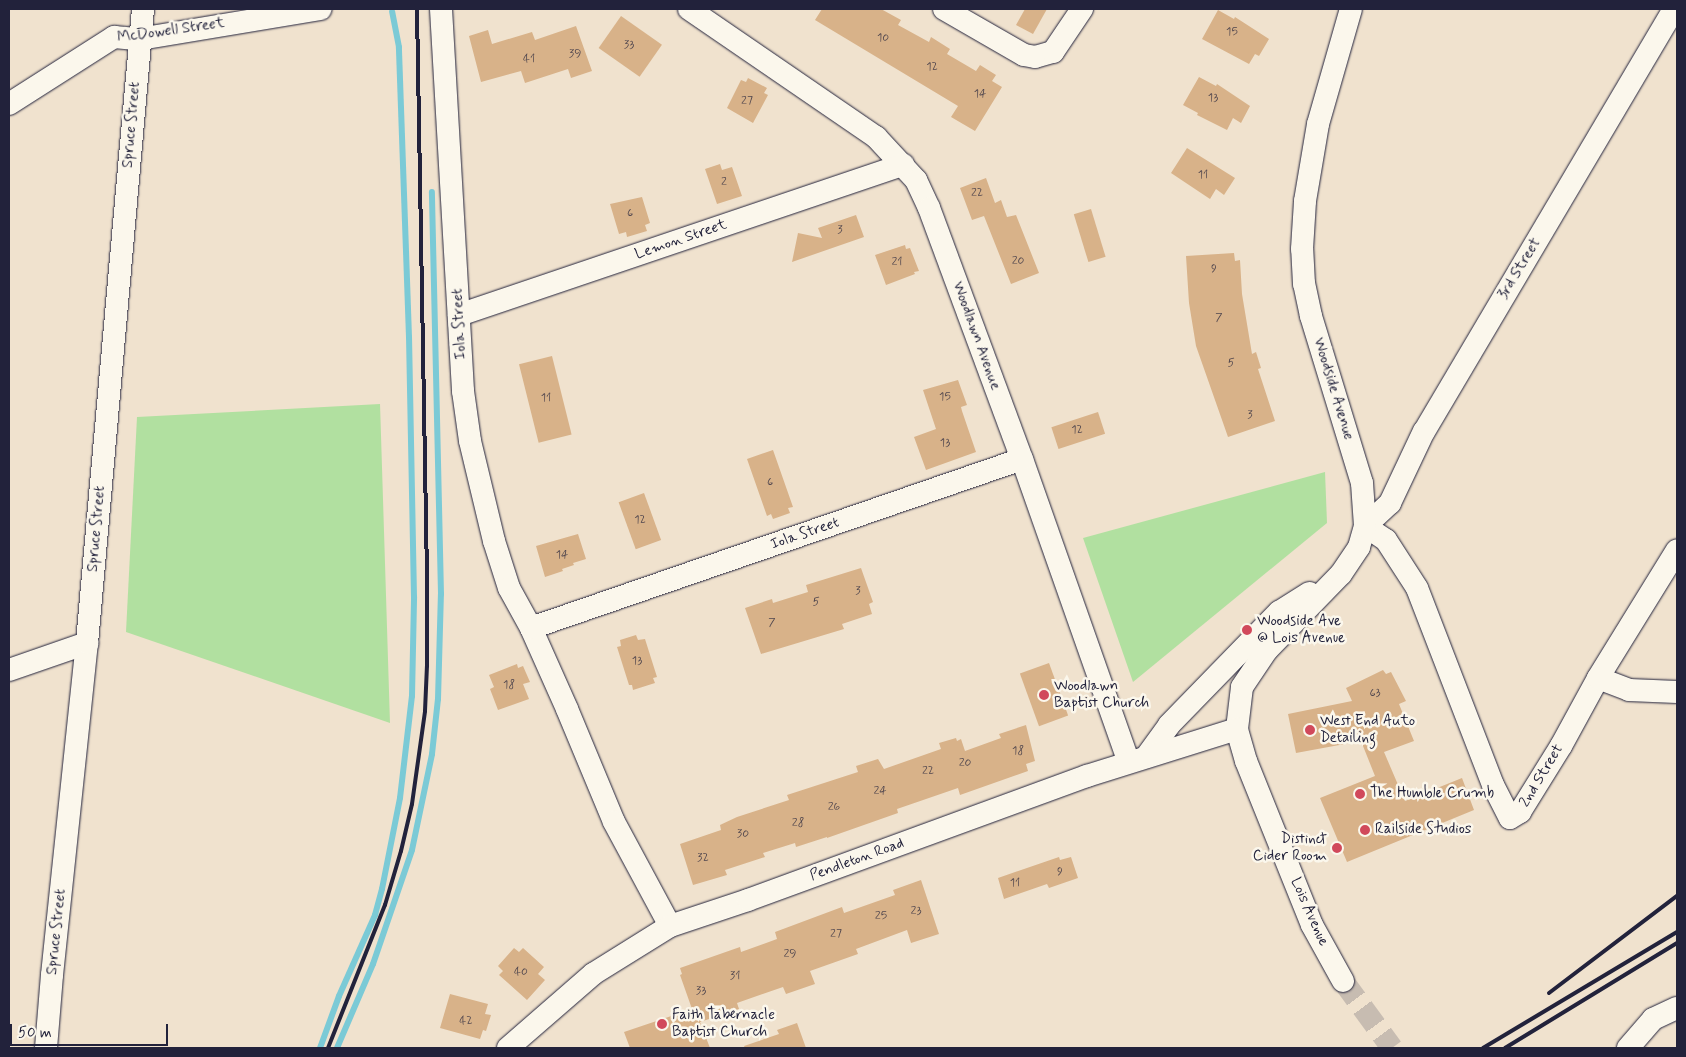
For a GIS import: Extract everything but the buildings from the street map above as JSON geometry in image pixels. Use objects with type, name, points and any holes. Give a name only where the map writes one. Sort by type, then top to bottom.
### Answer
[{"type":"street","name":"Spruce Street","points":[[46,1048],[87,643],[143,9]]},
{"type":"street","name":"McDowell Street","points":[[9,104],[114,37],[139,39],[321,9]]},
{"type":"street","name":"Iola Street","points":[[440,9],[464,391],[470,441],[500,564],[509,588],[531,628],[614,822],[670,926]]},
{"type":"street","name":"Woodlawn Avenue","points":[[689,9],[876,137],[916,180],[1138,760]]},
{"type":"street","points":[[944,9],[1024,55],[1035,57],[1053,52],[1082,9]]},
{"type":"street","name":"Woodside Avenue","points":[[1237,729],[1242,687],[1267,650],[1341,574],[1359,547],[1366,526],[1362,483],[1311,316],[1304,284],[1302,249],[1305,201],[1314,144],[1351,9]]},
{"type":"street","name":"3rd Street","points":[[1366,526],[1390,503],[1424,431],[1674,9]]},
{"type":"street","name":"Lemon Street","points":[[459,316],[902,165]]},
{"type":"street","name":"Iola Street","points":[[531,628],[1022,459]]},
{"type":"street","name":"2nd Street","points":[[1366,526],[1386,540],[1417,588],[1492,784],[1510,818],[1520,812],[1561,746],[1598,678],[1677,550]]},
{"type":"street","points":[[1138,760],[1169,725],[1279,612],[1341,574]]},
{"type":"street","points":[[9,670],[87,643]]},
{"type":"street","points":[[1598,678],[1629,690],[1677,692]]},
{"type":"street","name":"Pendleton Road","points":[[508,1048],[593,974],[670,926],[1138,760],[1237,729]]},
{"type":"street","name":"Lois Avenue","points":[[1237,729],[1246,761],[1312,925],[1343,981]]},
{"type":"street","points":[[1628,1048],[1653,1019],[1677,1008]]},
{"type":"green space","points":[[380,404],[390,723],[126,632],[137,417]]},
{"type":"green space","points":[[1325,472],[1327,523],[1133,682],[1083,538]]},
{"type":"waterway","points":[[320,1048],[339,996],[375,915],[382,889],[400,798],[412,696],[414,597],[409,337],[399,47],[392,12]]},
{"type":"waterway","points":[[337,1048],[373,964],[412,850],[432,754],[438,699],[441,594],[432,192]]},
{"type":"tunnel","points":[[1343,981],[1392,1048]]},
{"type":"railway","points":[[328,1048],[385,905],[401,851],[412,804],[425,711],[427,577],[417,9]]},
{"type":"railway","points":[[1549,993],[1677,896]]},
{"type":"railway","points":[[1483,1048],[1677,932]]},
{"type":"railway","points":[[1505,1048],[1677,943]]},
{"type":"place","name":"Woodside Ave @ Lois Avenue","points":[[1247,630]]},
{"type":"place","name":"Woodlawn Baptist Church","points":[[1044,695]]},
{"type":"place","name":"West End Auto Detailing","points":[[1310,730]]},
{"type":"place","name":"The Humble Crumb","points":[[1360,794]]},
{"type":"place","name":"Railside Studios","points":[[1365,830]]},
{"type":"place","name":"Distinct Cider Room","points":[[1337,848]]},
{"type":"place","name":"Faith Tabernacle Baptist Church","points":[[662,1024]]}]
